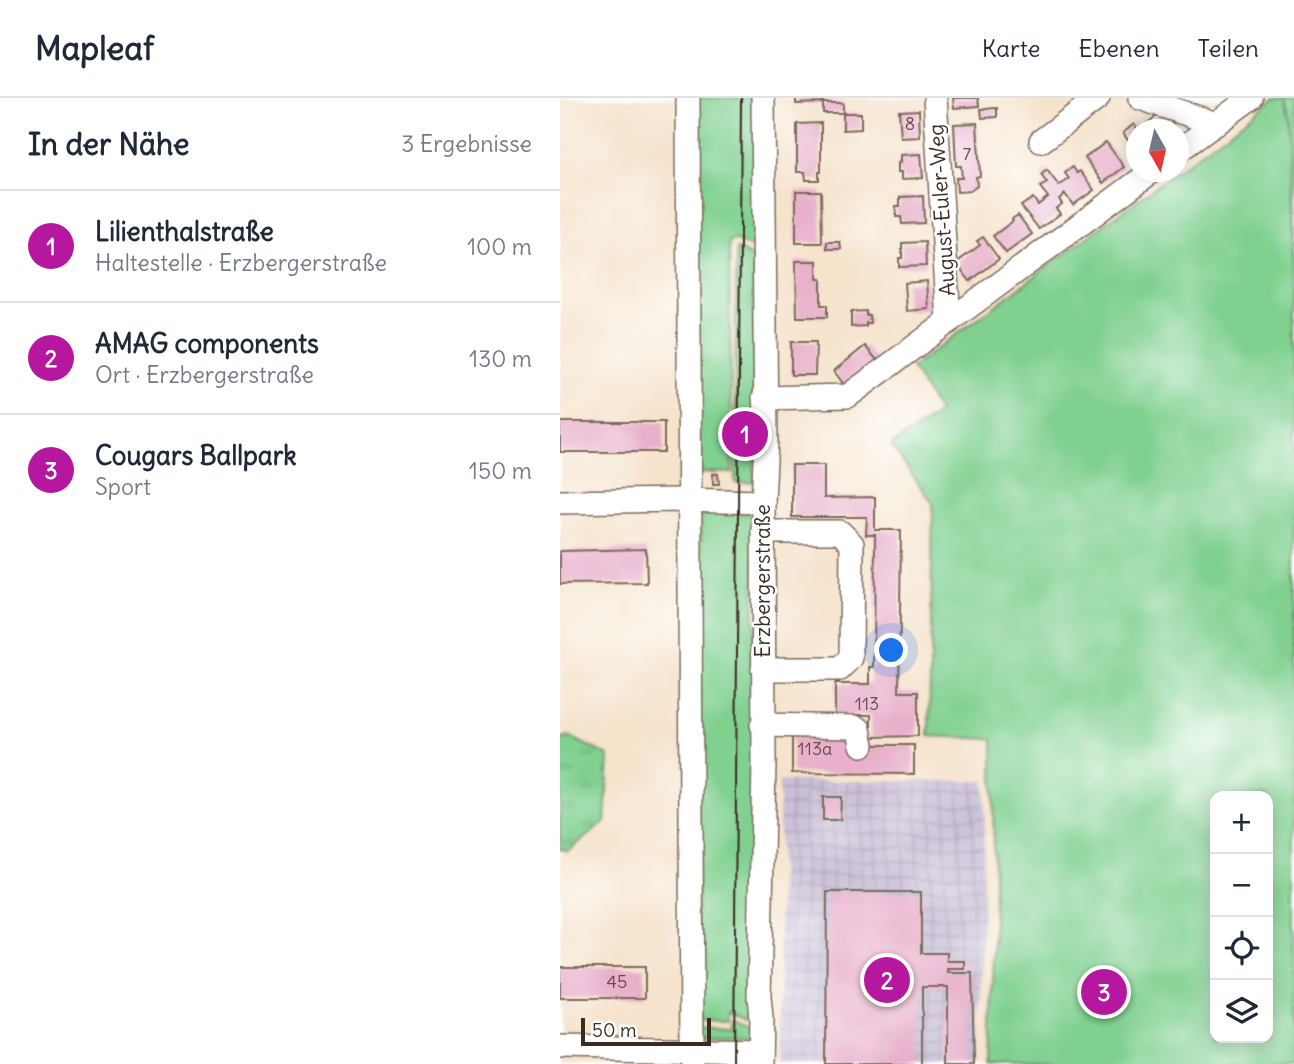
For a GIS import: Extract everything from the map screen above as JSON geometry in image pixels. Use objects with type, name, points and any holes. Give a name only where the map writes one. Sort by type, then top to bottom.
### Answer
[{"type":"street","points":[[688,98],[692,1057]]},
{"type":"street","name":"Erzbergerstraße","points":[[760,1058],[764,764],[763,502],[766,440],[763,98]]},
{"type":"street","name":"August-Euler-Weg","points":[[935,98],[949,322]]},
{"type":"street","points":[[1041,141],[1098,98]]},
{"type":"street","points":[[1140,98],[1216,124]]},
{"type":"street","points":[[1189,143],[1251,98]]},
{"type":"street","points":[[764,398],[848,396],[1138,182]]},
{"type":"street","points":[[560,502],[763,502]]},
{"type":"street","points":[[763,532],[840,532],[852,544],[846,606],[852,658],[840,669],[764,669]]},
{"type":"street","points":[[762,725],[854,727],[861,733],[862,745]]},
{"type":"street","points":[[560,1047],[692,1057],[760,1058]]},
{"type":"shaded area","points":[[779,781],[985,781],[980,1064],[780,1064]]},
{"type":"green space","points":[[694,98],[757,98],[755,250],[737,241],[729,242],[732,473],[695,472]]},
{"type":"green space","points":[[1274,98],[1294,98],[1294,1064],[991,1064],[994,947],[993,739],[929,736],[933,503],[891,446],[939,412],[911,368],[1162,182],[1189,182],[1189,162]]},
{"type":"green space","points":[[1284,98],[1294,98],[1294,268],[1288,115]]},
{"type":"green space","points":[[736,249],[754,258],[754,482],[735,483]]},
{"type":"green space","points":[[709,511],[749,514],[754,520],[753,1001],[749,1021],[728,1012],[728,1021],[696,1020],[701,514]]},
{"type":"green space","points":[[568,736],[609,756],[605,822],[568,851],[560,849],[560,741]]},
{"type":"green space","points":[[732,1020],[756,1029],[752,1037],[701,1038],[697,1027],[731,1029]]},
{"type":"building","points":[[796,98],[823,98],[823,103],[796,104]]},
{"type":"building","points":[[953,98],[978,98],[979,106],[954,108]]},
{"type":"building","points":[[823,103],[843,103],[843,113],[823,113]]},
{"type":"building","points":[[997,108],[997,117],[982,118],[981,109]]},
{"type":"building","points":[[919,110],[920,137],[901,138],[899,111]]},
{"type":"building","points":[[1163,111],[1169,119],[1153,119]]},
{"type":"building","points":[[843,113],[861,113],[861,129],[843,130]]},
{"type":"building","points":[[821,123],[819,180],[806,180],[805,172],[797,172],[797,124]]},
{"type":"building","points":[[977,123],[980,176],[976,177],[977,186],[970,191],[957,192],[956,178],[962,178],[961,166],[956,166],[954,124]]},
{"type":"building","points":[[1106,142],[1124,167],[1103,183],[1085,158]]},
{"type":"building","points":[[921,154],[923,178],[902,179],[902,172],[898,172],[901,155]]},
{"type":"building","points":[[1073,167],[1077,173],[1080,171],[1094,190],[1073,205],[1065,194],[1059,199],[1062,204],[1056,208],[1060,214],[1039,229],[1021,206],[1033,198],[1038,205],[1048,197],[1040,187],[1047,183],[1041,175],[1047,170],[1059,186],[1069,179],[1065,173]]},
{"type":"building","points":[[796,191],[821,191],[822,243],[796,243]]},
{"type":"building","points":[[923,196],[924,223],[902,224],[901,217],[896,217],[896,206],[900,206],[900,197]]},
{"type":"building","points":[[1018,215],[1032,234],[1006,253],[993,236]]},
{"type":"building","points":[[983,237],[999,259],[970,281],[956,263],[980,245],[977,241]]},
{"type":"building","points":[[827,242],[840,242],[841,249],[827,249]]},
{"type":"building","points":[[925,242],[926,266],[899,267],[902,243]]},
{"type":"building","points":[[796,261],[817,261],[817,279],[821,279],[821,305],[827,305],[827,317],[797,317]]},
{"type":"building","points":[[927,281],[929,309],[907,311],[905,283]]},
{"type":"building","points":[[866,311],[870,323],[866,323],[866,326],[851,327],[851,312]]},
{"type":"building","points":[[791,342],[816,342],[815,375],[791,375]]},
{"type":"building","points":[[865,346],[877,360],[845,386],[834,371]]},
{"type":"building","points":[[560,422],[664,422],[664,452],[560,452]]},
{"type":"building","points":[[792,465],[824,465],[824,498],[875,497],[875,530],[901,530],[899,692],[918,692],[918,736],[871,737],[871,715],[835,715],[835,684],[870,684],[870,667],[874,667],[875,535],[866,535],[867,517],[792,517]]},
{"type":"building","points":[[713,474],[718,474],[719,484],[713,484]]},
{"type":"building","points":[[646,549],[647,583],[560,584],[560,551]]},
{"type":"building","points":[[792,737],[859,738],[859,745],[914,745],[914,774],[792,773]]},
{"type":"building","points":[[823,797],[841,797],[840,820],[823,820]]},
{"type":"building","points":[[827,892],[921,892],[921,953],[947,953],[947,961],[965,961],[965,969],[948,969],[948,973],[972,973],[974,1064],[948,1064],[948,987],[922,987],[922,1064],[826,1064]]},
{"type":"building","points":[[560,967],[645,967],[645,998],[560,998]]},
{"type":"tram line","points":[[734,1064],[741,98]]},
{"type":"place","name":"Lilienthalstraße","points":[[745,434]]},
{"type":"place","name":"AMAG components","points":[[887,980]]},
{"type":"place","name":"Cougars Ballpark","points":[[1104,992]]}]
